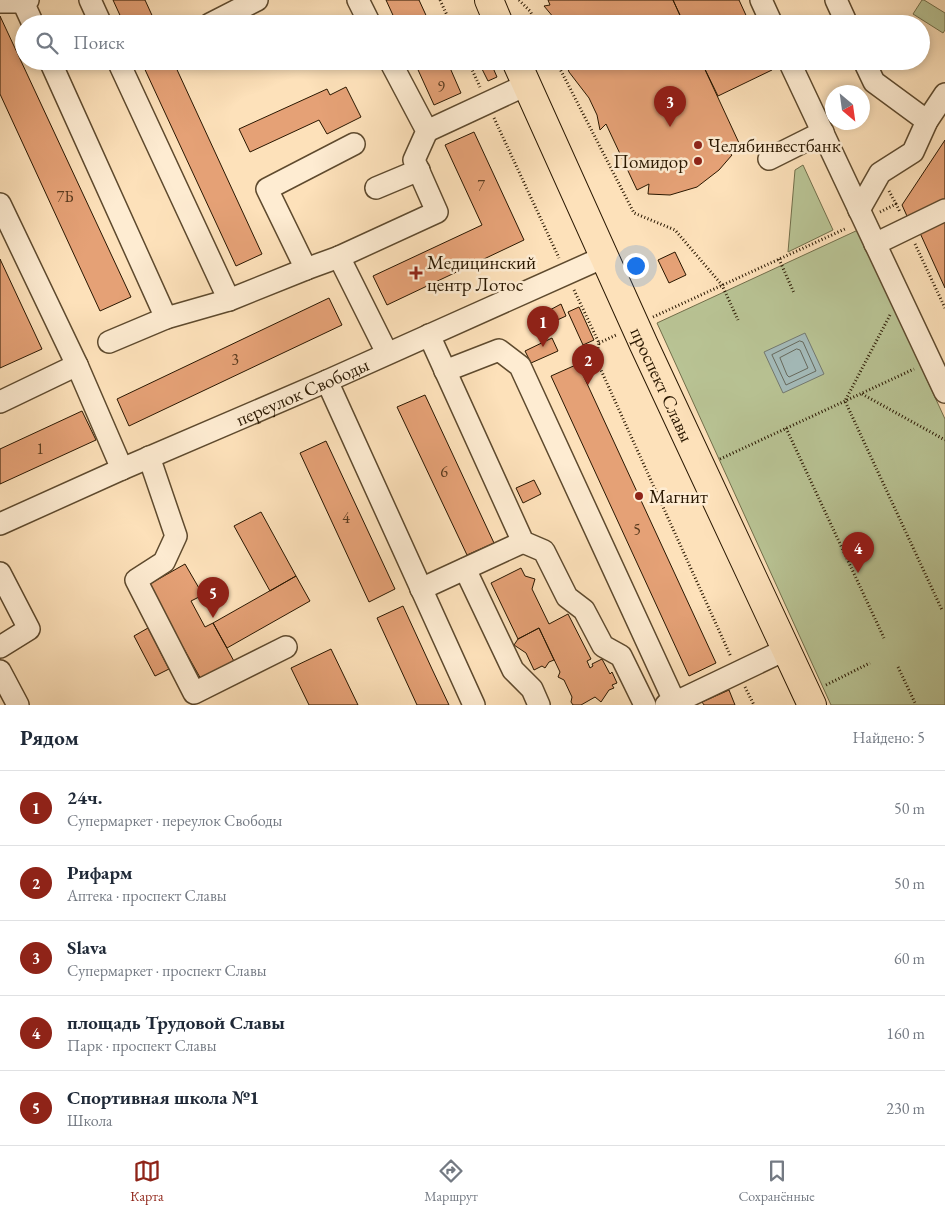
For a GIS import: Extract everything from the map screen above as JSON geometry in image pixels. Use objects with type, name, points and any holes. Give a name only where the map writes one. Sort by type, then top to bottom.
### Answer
[{"type":"main road","points":[[489,0],[495,15]]},
{"type":"main road","name":"проспект Славы","points":[[521,73],[636,326],[787,649],[817,696]]},
{"type":"street","points":[[90,0],[97,15]]},
{"type":"street","points":[[228,15],[257,0]]},
{"type":"street","points":[[358,0],[366,15]]},
{"type":"street","points":[[760,0],[768,15]]},
{"type":"street","points":[[836,0],[843,15]]},
{"type":"street","points":[[0,2],[25,1],[30,15]]},
{"type":"street","points":[[54,70],[166,318]]},
{"type":"street","points":[[122,70],[229,300]]},
{"type":"street","points":[[395,70],[427,131]]},
{"type":"street","points":[[793,70],[945,392]]},
{"type":"street","points":[[868,70],[874,82],[927,121]]},
{"type":"street","points":[[109,342],[166,318],[229,300],[339,257],[436,212],[414,160],[427,131],[487,103],[521,73]]},
{"type":"street","points":[[861,215],[880,173],[913,152],[927,121],[945,94]]},
{"type":"street","points":[[768,158],[822,132]]},
{"type":"street","points":[[306,269],[268,189],[354,144]]},
{"type":"street","points":[[376,188],[419,170]]},
{"type":"street","points":[[0,204],[77,366],[122,469]]},
{"type":"street","points":[[876,244],[945,210]]},
{"type":"street","name":"переулок Свободы","points":[[0,524],[604,256]]},
{"type":"street","points":[[339,257],[387,353]]},
{"type":"street","points":[[429,335],[523,542],[544,550],[567,598],[584,610],[603,646],[621,656],[645,705]]},
{"type":"street","points":[[446,371],[499,350],[520,366],[672,704],[787,649]]},
{"type":"street","points":[[0,402],[77,366]]},
{"type":"street","points":[[327,380],[474,705]]},
{"type":"street","points":[[149,457],[176,536],[164,562],[136,580],[194,693],[286,647]]},
{"type":"street","points":[[421,589],[523,542]]},
{"type":"street","points":[[465,569],[513,670],[532,689],[539,705]]},
{"type":"street","points":[[0,573],[29,629],[0,647]]},
{"type":"street","points":[[0,672],[18,705]]},
{"type":"path","points":[[440,0],[447,15]]},
{"type":"path","points":[[519,0],[532,15]]},
{"type":"path","points":[[472,70],[599,343],[596,360],[754,705]]},
{"type":"path","points":[[561,70],[634,213],[675,230],[722,285],[738,320]]},
{"type":"path","points":[[599,343],[779,259],[861,215]]},
{"type":"path","points":[[779,259],[794,293]]},
{"type":"path","points":[[845,401],[894,308]]},
{"type":"path","points":[[720,459],[921,366]]},
{"type":"path","points":[[861,393],[945,440]]},
{"type":"path","points":[[845,401],[942,610]]},
{"type":"path","points":[[786,428],[884,638]]},
{"type":"path","points":[[817,696],[870,664]]},
{"type":"path","points":[[898,667],[916,705]]},
{"type":"green space","points":[[922,0],[924,0],[945,13],[945,30],[943,33],[930,25],[930,15],[913,14]]},
{"type":"green space","points":[[803,165],[833,230],[788,252],[795,170]]},
{"type":"green space","points":[[858,230],[945,419],[945,705],[831,705],[657,323]]},
{"type":"water","points":[[805,333],[824,374],[783,393],[764,352]]},
{"type":"building","points":[[113,0],[145,0],[152,15],[120,15]]},
{"type":"building","points":[[386,0],[419,0],[426,15],[393,15]]},
{"type":"building","points":[[548,0],[673,0],[680,15],[552,15],[544,6],[550,5]]},
{"type":"building","points":[[673,0],[739,0],[746,15],[680,15]]},
{"type":"building","points":[[0,16],[15,48],[15,70],[25,70],[131,297],[100,311],[0,94]]},
{"type":"building","points":[[145,70],[177,70],[262,254],[236,266]]},
{"type":"building","points":[[418,70],[451,70],[461,93],[434,105]]},
{"type":"building","points":[[482,70],[494,70],[497,77],[488,81]]},
{"type":"building","points":[[568,70],[705,70],[739,143],[724,149],[732,155],[719,170],[697,187],[670,195],[648,194],[649,184],[637,190],[606,124],[600,130],[597,115],[589,98]]},
{"type":"building","points":[[705,70],[772,70],[718,96]]},
{"type":"building","points":[[346,87],[361,117],[327,134],[319,120],[250,152],[239,129],[327,89],[330,95]]},
{"type":"building","points":[[474,132],[524,240],[387,305],[373,276],[482,225],[445,145]]},
{"type":"building","points":[[945,140],[945,208],[911,225],[902,205]]},
{"type":"building","points":[[945,222],[945,288],[920,233]]},
{"type":"building","points":[[675,252],[686,275],[669,283],[658,260]]},
{"type":"building","points":[[0,259],[42,349],[0,368]]},
{"type":"building","points":[[329,298],[342,325],[129,426],[117,399]]},
{"type":"building","points":[[561,304],[566,316],[553,322],[548,311]]},
{"type":"building","points":[[579,307],[594,340],[583,345],[568,312]]},
{"type":"building","points":[[552,338],[558,351],[531,363],[525,351]]},
{"type":"building","points":[[578,364],[716,663],[689,676],[551,376]]},
{"type":"building","points":[[425,395],[494,543],[467,555],[397,407]]},
{"type":"building","points":[[82,411],[96,440],[0,484],[0,449]]},
{"type":"building","points":[[326,441],[395,589],[369,602],[300,453]]},
{"type":"building","points":[[534,480],[541,494],[523,503],[516,488]]},
{"type":"building","points":[[261,512],[296,576],[270,591],[234,526]]},
{"type":"building","points":[[185,564],[203,595],[191,601],[205,627],[213,623],[235,663],[202,681],[148,585]]},
{"type":"building","points":[[521,568],[525,576],[535,579],[532,589],[549,624],[568,614],[591,659],[587,661],[590,668],[593,666],[592,664],[602,659],[610,674],[612,672],[617,683],[612,685],[614,688],[609,690],[601,702],[595,697],[581,705],[573,705],[571,702],[572,697],[564,680],[558,677],[560,672],[539,628],[518,639],[491,583]]},
{"type":"building","points":[[296,576],[310,601],[227,648],[213,623]]},
{"type":"building","points":[[403,606],[449,705],[417,705],[377,618]]},
{"type":"building","points":[[148,628],[169,669],[155,676],[134,636]]},
{"type":"building","points":[[539,628],[554,660],[549,662],[545,668],[542,666],[534,670],[526,653],[514,645],[518,639]]},
{"type":"building","points":[[331,649],[358,705],[309,705],[291,668]]},
{"type":"building","points":[[729,690],[735,705],[704,705],[702,702]]},
{"type":"place","name":"Slava","points":[[670,127]]},
{"type":"place","name":"Челябинвестбанк","points":[[698,145]]},
{"type":"place","name":"Помидор","points":[[698,161]]},
{"type":"place","name":"Медицинский центр Лотос","points":[[416,273]]},
{"type":"place","name":"24ч.","points":[[543,347]]},
{"type":"place","name":"Рифарм","points":[[588,385]]},
{"type":"place","name":"Магнит","points":[[639,496]]},
{"type":"place","name":"площадь Трудовой Славы","points":[[858,573]]},
{"type":"place","name":"Спортивная школа №1","points":[[213,618]]}]
